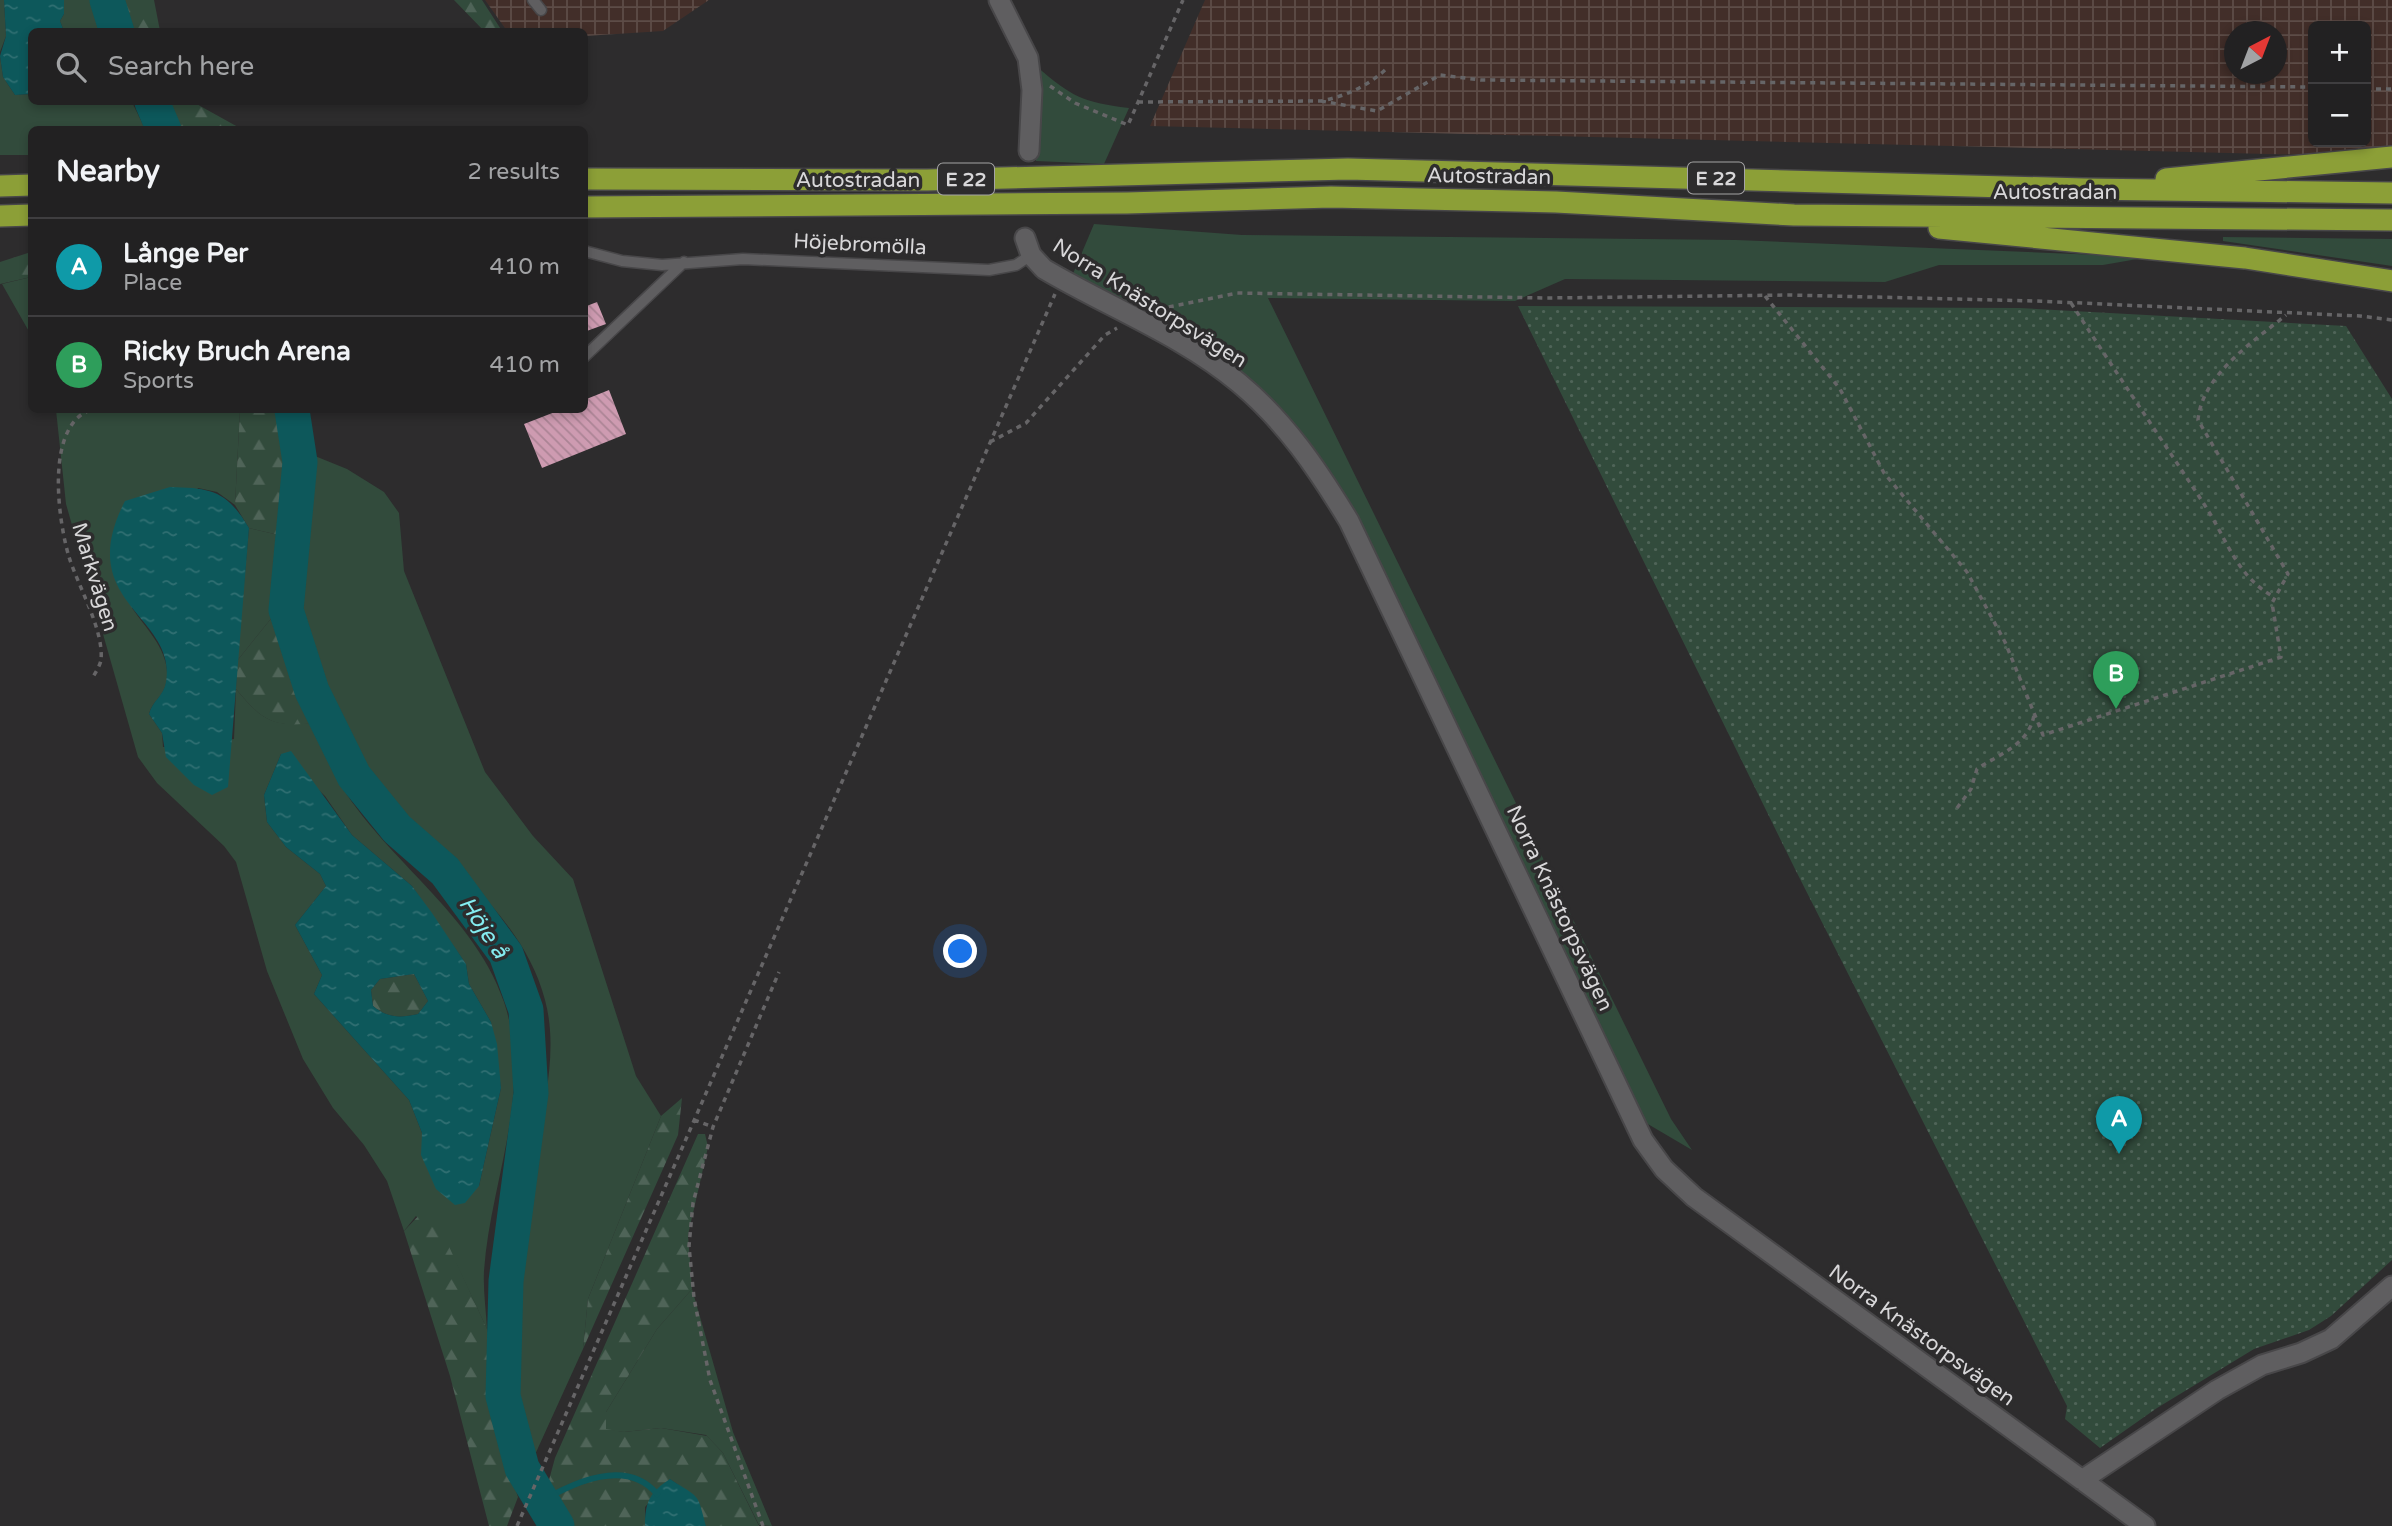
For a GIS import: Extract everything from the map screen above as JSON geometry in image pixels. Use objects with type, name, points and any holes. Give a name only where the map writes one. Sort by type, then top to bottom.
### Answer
[{"type":"highway","points":[[2084,189],[2259,168],[2392,157]]},
{"type":"highway","name":"Autostradan","points":[[588,179],[927,180],[1348,169],[2084,189],[2392,193]]},
{"type":"highway","points":[[0,186],[28,185]]},
{"type":"highway","name":"Autostradan","points":[[588,207],[1127,203],[1331,197],[1556,202],[1794,215],[2392,220]]},
{"type":"highway","points":[[0,218],[28,215]]},
{"type":"highway","points":[[1794,215],[2232,257],[2392,281]]},
{"type":"street","points":[[999,0],[1028,58],[1032,90],[1029,151]]},
{"type":"street","name":"Norra Knästorpsvägen","points":[[1028,247],[1044,269],[1135,319],[1238,382],[1295,439],[1349,521],[1468,765],[1643,1140],[1658,1162],[1694,1197],[2145,1526]]},
{"type":"street","points":[[2082,1480],[2228,1384],[2262,1365],[2301,1353],[2331,1339],[2392,1286]]},
{"type":"lane","points":[[533,0],[541,10]]},
{"type":"lane","name":"Höjebromölla","points":[[588,252],[622,261],[662,265],[778,260],[989,270],[1016,265],[1028,247]]},
{"type":"lane","points":[[588,353],[684,262]]},
{"type":"path","points":[[1028,58],[1043,82],[1075,103],[1128,125],[1183,0]]},
{"type":"path","points":[[1321,101],[1339,97],[1373,81],[1386,69]]},
{"type":"path","points":[[1138,102],[1321,101],[1377,111],[1440,75],[1481,80],[2308,88]]},
{"type":"path","points":[[2371,89],[2392,89]]},
{"type":"path","points":[[517,1526],[1062,279]]},
{"type":"path","points":[[990,442],[1026,423],[1105,335],[1155,310],[1237,293],[1547,298],[1765,296],[2071,303],[2360,316],[2392,320]]},
{"type":"path","points":[[1765,296],[1840,389],[1884,473],[1967,572],[2005,642],[2043,735],[2281,657],[2274,597],[2288,574],[2198,421],[2199,406],[2227,365],[2287,313]]},
{"type":"path","points":[[2071,303],[2154,434],[2211,514],[2253,586],[2274,597]]},
{"type":"path","name":"Markvägen","points":[[85,413],[73,421],[65,433],[60,493],[62,524],[70,558],[98,636],[101,660],[92,679]]},
{"type":"path","points":[[1957,808],[1971,789],[1977,769],[2019,744],[2029,732],[2034,714]]},
{"type":"path","points":[[763,1526],[710,1380],[694,1298],[689,1246],[692,1203],[713,1127],[779,972]]},
{"type":"path","points":[[694,1120],[713,1127]]},
{"type":"shaded area","points":[[485,0],[709,0],[663,31],[588,36],[588,28],[505,28]]},
{"type":"shaded area","points":[[1205,0],[2392,0],[2392,157],[1150,126]]},
{"type":"green space","points":[[0,0],[4,0],[6,36],[0,52]]},
{"type":"green space","points":[[64,0],[96,0],[102,28],[63,28],[60,21],[64,14]]},
{"type":"green space","points":[[118,0],[154,0],[159,28],[128,28]]},
{"type":"green space","points":[[454,0],[482,0],[500,28],[481,28]]},
{"type":"green space","points":[[0,56],[3,77],[15,95],[28,94],[28,105],[133,105],[144,126],[28,126],[28,155],[0,155]]},
{"type":"green space","points":[[1037,67],[1069,92],[1099,103],[1129,108],[1104,164],[1036,161]]},
{"type":"green space","points":[[167,105],[198,105],[236,126],[180,126]]},
{"type":"green space","points":[[1094,224],[1242,235],[1736,240],[2149,257],[2103,265],[1939,265],[1885,282],[1565,279],[1515,301],[1268,298],[1671,1119],[1692,1150],[1641,1120],[1382,569],[1270,403],[1072,276]]},
{"type":"green space","points":[[2223,237],[2392,239],[2392,266],[2223,241]]},
{"type":"green space","points":[[28,253],[28,278],[0,284],[0,262]]},
{"type":"green space","points":[[28,278],[28,330],[2,284]]},
{"type":"green space","points":[[1518,306],[2019,308],[2346,326],[2392,399],[2392,1260],[2331,1316],[2309,1330],[2254,1349],[2157,1408],[2100,1448],[2065,1419],[2067,1406],[1795,869]]},
{"type":"green space","points":[[56,413],[240,413],[235,505],[217,492],[198,488],[132,608],[158,644],[166,665],[165,687],[149,714],[162,733],[163,747],[234,739],[236,689],[270,720],[288,724],[315,723],[329,763],[350,799],[462,928],[486,963],[504,1002],[512,1036],[514,1069],[508,1137],[484,1271],[487,1329],[456,1263],[416,1216],[404,1231],[387,1181],[364,1145],[333,1108],[303,1059],[267,971],[236,862],[224,846],[157,783],[138,757],[66,504]],"holes":[[[281,754],[325,796],[352,835],[412,886],[466,964],[469,984],[491,1022],[501,1088],[479,1186],[422,1155],[422,1133],[409,1100],[314,994],[322,975],[295,925],[326,886],[320,874],[286,847],[267,822],[264,795]]]},
{"type":"green space","points":[[240,413],[283,413],[289,456],[290,493],[285,524],[279,535],[249,528],[235,505]]},
{"type":"green space","points":[[310,454],[347,469],[384,492],[399,513],[404,571],[485,772],[533,836],[573,879],[636,1076],[661,1116],[588,1299],[583,1349],[533,1459],[519,1428],[514,1408],[512,1346],[521,1242],[549,1074],[549,1018],[537,976],[514,934],[483,896],[375,784],[358,759],[338,718],[313,647],[301,589],[300,550]]},
{"type":"green space","points":[[288,524],[278,573],[278,610],[237,661],[249,528],[279,535]]},
{"type":"green space","points":[[278,610],[295,679],[315,723],[288,724],[270,720],[254,709],[236,689],[237,661]]},
{"type":"green space","points":[[414,974],[428,1001],[418,1014],[394,1016],[373,1006],[371,990],[380,979]]},
{"type":"green space","points":[[682,1098],[678,1135],[583,1349],[588,1299],[661,1116]]},
{"type":"green space","points":[[698,1134],[705,1134],[708,1147],[688,1235],[692,1289],[657,1329],[606,1412],[606,1429],[624,1432],[661,1428],[707,1436],[723,1453],[759,1526],[706,1526],[683,1488],[670,1479],[645,1507],[645,1526],[567,1526],[546,1491],[555,1458]]},
{"type":"green space","points":[[425,1209],[440,1227],[487,1329],[491,1346],[493,1423],[518,1497],[507,1526],[489,1526],[450,1376],[404,1231]]},
{"type":"green space","points":[[692,1289],[733,1432],[772,1526],[759,1525],[723,1453],[706,1435],[661,1428],[624,1432],[606,1430],[606,1412],[657,1329]]},
{"type":"water","points":[[4,0],[64,0],[64,14],[60,21],[63,28],[28,28],[28,94],[15,95],[3,77],[0,56],[6,36]]},
{"type":"water","points":[[170,487],[217,494],[233,506],[249,528],[228,787],[212,795],[194,785],[166,757],[162,733],[149,714],[165,687],[165,659],[157,640],[118,586],[111,563],[112,536],[125,501]]},
{"type":"water","points":[[291,751],[352,835],[412,886],[466,964],[469,984],[491,1022],[497,1044],[501,1088],[479,1186],[465,1203],[455,1205],[436,1189],[421,1155],[422,1133],[409,1100],[314,994],[322,975],[295,925],[326,886],[320,874],[286,847],[267,822],[264,795],[281,754]],"holes":[[[414,974],[428,1001],[418,1014],[394,1016],[373,1006],[371,990],[380,979]]]},
{"type":"water","points":[[670,1479],[696,1497],[706,1526],[645,1526],[650,1498]]},
{"type":"building","points":[[597,302],[606,324],[588,331],[588,305]]},
{"type":"building","points":[[609,390],[626,434],[542,468],[524,424],[552,413],[588,413],[588,398]]},
{"type":"waterway","name":"Höje å","points":[[107,0],[116,28]]},
{"type":"waterway","name":"Höje å","points":[[153,105],[162,126]]},
{"type":"waterway","name":"Höje å","points":[[292,413],[300,462],[286,610],[312,691],[354,776],[397,829],[445,871],[506,954],[526,1010],[531,1093],[506,1281],[503,1396],[522,1468],[557,1526]]},
{"type":"waterway","points":[[542,1501],[570,1486],[601,1476],[616,1475],[645,1483],[657,1494]]},
{"type":"place","name":"Ricky Bruch Arena","points":[[2116,709]]},
{"type":"place","name":"Långe Per","points":[[2119,1154]]}]
